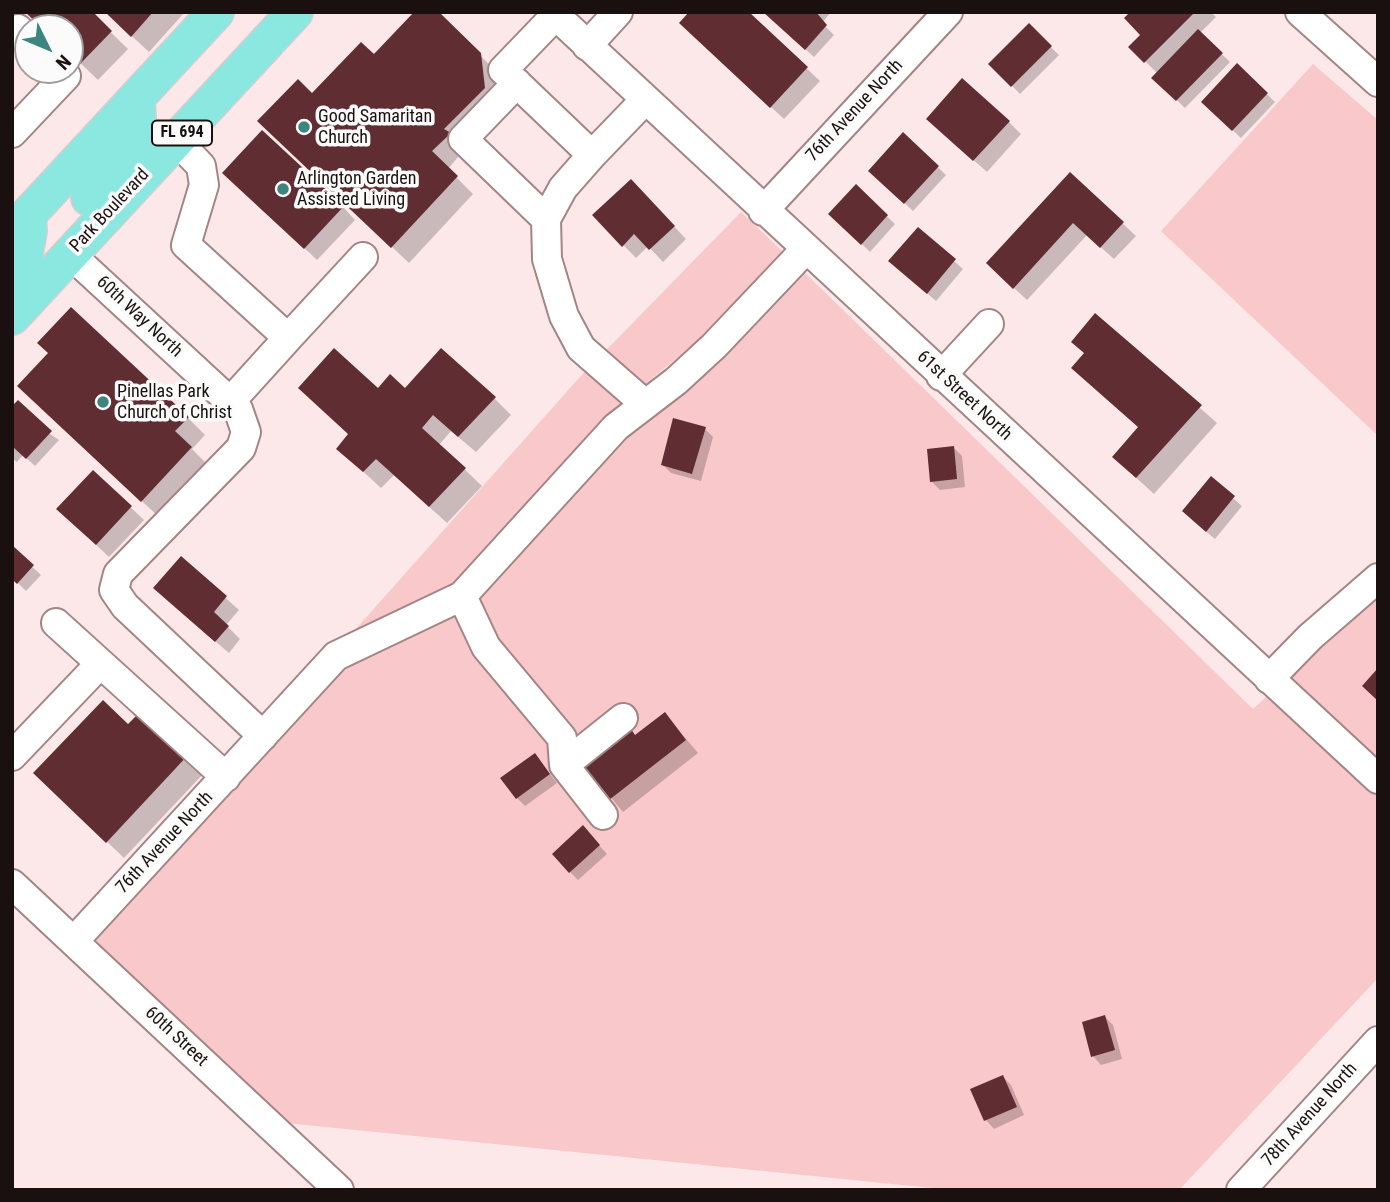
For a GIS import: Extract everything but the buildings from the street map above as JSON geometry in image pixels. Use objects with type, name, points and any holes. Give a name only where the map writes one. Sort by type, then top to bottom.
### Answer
[{"type":"main road","points":[[12,278],[24,259],[30,231],[18,216],[137,97],[216,12]]},
{"type":"main road","name":"Park Boulevard","points":[[12,317],[295,12]]},
{"type":"main road","points":[[70,254],[84,205],[120,164],[135,137],[138,121],[137,97]]},
{"type":"street","points":[[587,46],[618,12]]},
{"type":"street","name":"76th Avenue North","points":[[763,211],[948,12]]},
{"type":"street","points":[[1300,12],[1378,82]]},
{"type":"street","points":[[553,14],[503,70],[592,155]]},
{"type":"street","name":"61st Street North","points":[[553,14],[1378,779]]},
{"type":"street","points":[[517,83],[463,139],[546,219]]},
{"type":"street","points":[[12,133],[58,84]]},
{"type":"street","points":[[645,100],[563,188],[546,219],[547,258],[564,316],[575,337],[581,348],[645,404]]},
{"type":"street","points":[[176,140],[201,166],[204,185],[186,245],[288,338]]},
{"type":"street","points":[[603,815],[564,765],[562,738],[486,647],[463,596],[616,427],[714,346],[805,250]]},
{"type":"street","name":"60th Way North","points":[[70,254],[234,405]]},
{"type":"street","points":[[259,740],[125,606],[114,590],[118,574],[241,448],[246,432],[234,405],[288,338],[363,257]]},
{"type":"street","points":[[942,376],[989,324]]},
{"type":"street","points":[[1269,679],[1378,578]]},
{"type":"street","name":"76th Avenue North","points":[[74,941],[336,656],[463,596]]},
{"type":"street","points":[[56,623],[162,716],[226,777]]},
{"type":"street","points":[[12,756],[100,664]]},
{"type":"street","points":[[564,765],[623,718]]},
{"type":"street","name":"60th Street","points":[[12,884],[339,1190]]},
{"type":"street","name":"78th Avenue North","points":[[1241,1190],[1378,1041]]},
{"type":"shaded area","points":[[1313,64],[1378,120],[1378,436],[1161,231]]},
{"type":"shaded area","points":[[741,212],[783,252],[703,336],[606,417],[453,584],[354,631],[578,379]]},
{"type":"shaded area","points":[[804,272],[1253,709],[1268,695],[1378,796],[1378,978],[1179,1190],[952,1190],[286,1123],[93,941],[346,667],[473,605],[627,437],[724,357]]},
{"type":"shaded area","points":[[1378,593],[1378,761],[1287,677]]},
{"type":"place","name":"Good Samaritan Church","points":[[304,127]]},
{"type":"place","name":"Arlington Garden Assisted Living","points":[[283,189]]},
{"type":"place","name":"Pinellas Park Church of Christ","points":[[103,402]]}]
